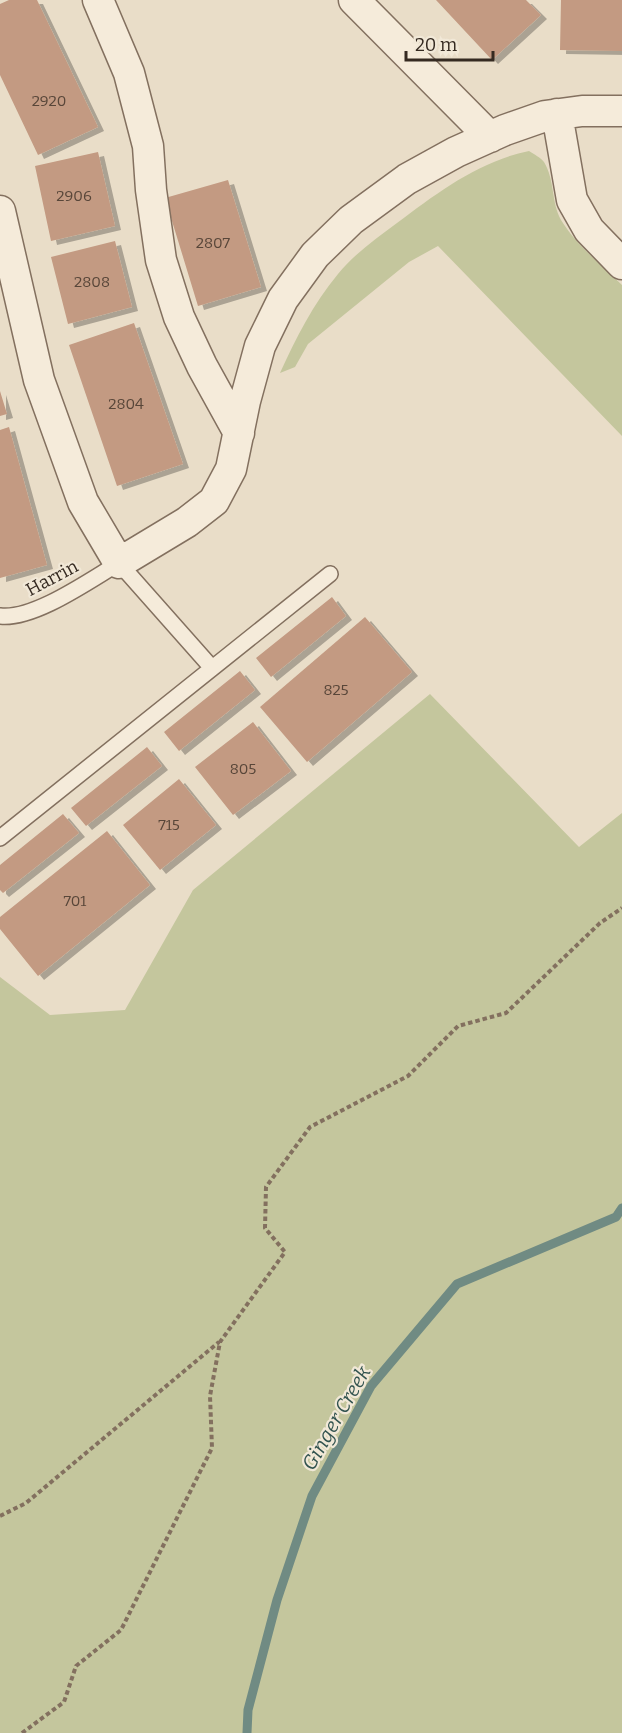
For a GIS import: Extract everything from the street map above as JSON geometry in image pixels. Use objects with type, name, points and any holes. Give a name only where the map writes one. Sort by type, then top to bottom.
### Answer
[{"type":"street","points":[[98,0],[129,73],[148,146],[151,190],[161,260],[179,317],[202,366],[239,433]]},
{"type":"street","points":[[354,0],[490,137]]},
{"type":"street","points":[[0,212],[39,380],[83,502],[119,563],[186,522],[214,501],[231,469],[245,400],[260,346],[283,299],[315,255],[351,220],[407,179],[456,152],[490,137],[545,116],[582,111],[622,111]]},
{"type":"street","points":[[557,114],[572,200],[589,230],[622,264]]},
{"type":"lane","name":"Harrin","points":[[0,616],[28,612],[58,599],[119,563]]},
{"type":"lane","points":[[119,563],[212,668]]},
{"type":"lane","points":[[0,838],[330,574]]},
{"type":"path","points":[[0,1516],[26,1503],[220,1342],[285,1252],[265,1228],[266,1187],[310,1127],[408,1076],[458,1026],[506,1013],[600,923],[622,908]]},
{"type":"path","points":[[22,1733],[64,1702],[76,1666],[121,1630],[212,1448],[210,1396],[220,1342]]},
{"type":"green space","points":[[529,151],[543,161],[547,169],[558,213],[567,229],[622,285],[622,436],[438,246],[409,262],[308,344],[295,367],[280,373],[313,309],[338,274],[358,253],[459,180],[493,162]]},
{"type":"green space","points":[[430,694],[579,847],[622,813],[622,1733],[0,1733],[0,977],[50,1015],[125,1010],[193,890]]},
{"type":"building","points":[[9,0],[37,0],[98,127],[38,155],[0,75],[0,4]]},
{"type":"building","points":[[436,0],[526,0],[541,15],[492,60]]},
{"type":"building","points":[[561,0],[622,0],[622,51],[560,50]]},
{"type":"building","points":[[98,152],[115,226],[51,241],[35,166]]},
{"type":"building","points":[[228,180],[261,287],[198,306],[165,198]]},
{"type":"building","points":[[115,241],[132,307],[68,324],[51,257]]},
{"type":"building","points":[[134,323],[183,464],[117,486],[69,345]]},
{"type":"building","points":[[0,391],[7,414],[0,416]]},
{"type":"building","points":[[9,427],[47,565],[0,578],[0,430]]},
{"type":"building","points":[[332,597],[346,616],[271,677],[256,658]]},
{"type":"building","points":[[365,617],[412,672],[307,762],[260,707]]},
{"type":"building","points":[[240,671],[255,690],[179,751],[164,732]]},
{"type":"building","points":[[253,722],[291,771],[233,815],[195,767]]},
{"type":"building","points":[[147,747],[162,766],[86,826],[71,808]]},
{"type":"building","points":[[179,779],[216,825],[160,870],[123,825]]},
{"type":"building","points":[[63,814],[79,833],[3,893],[0,890],[0,865]]},
{"type":"building","points":[[107,831],[150,885],[38,976],[0,929],[0,917]]},
{"type":"waterway","name":"Ginger Creek","points":[[247,1733],[248,1710],[277,1600],[312,1496],[371,1386],[457,1284],[616,1217],[622,1208]]}]
